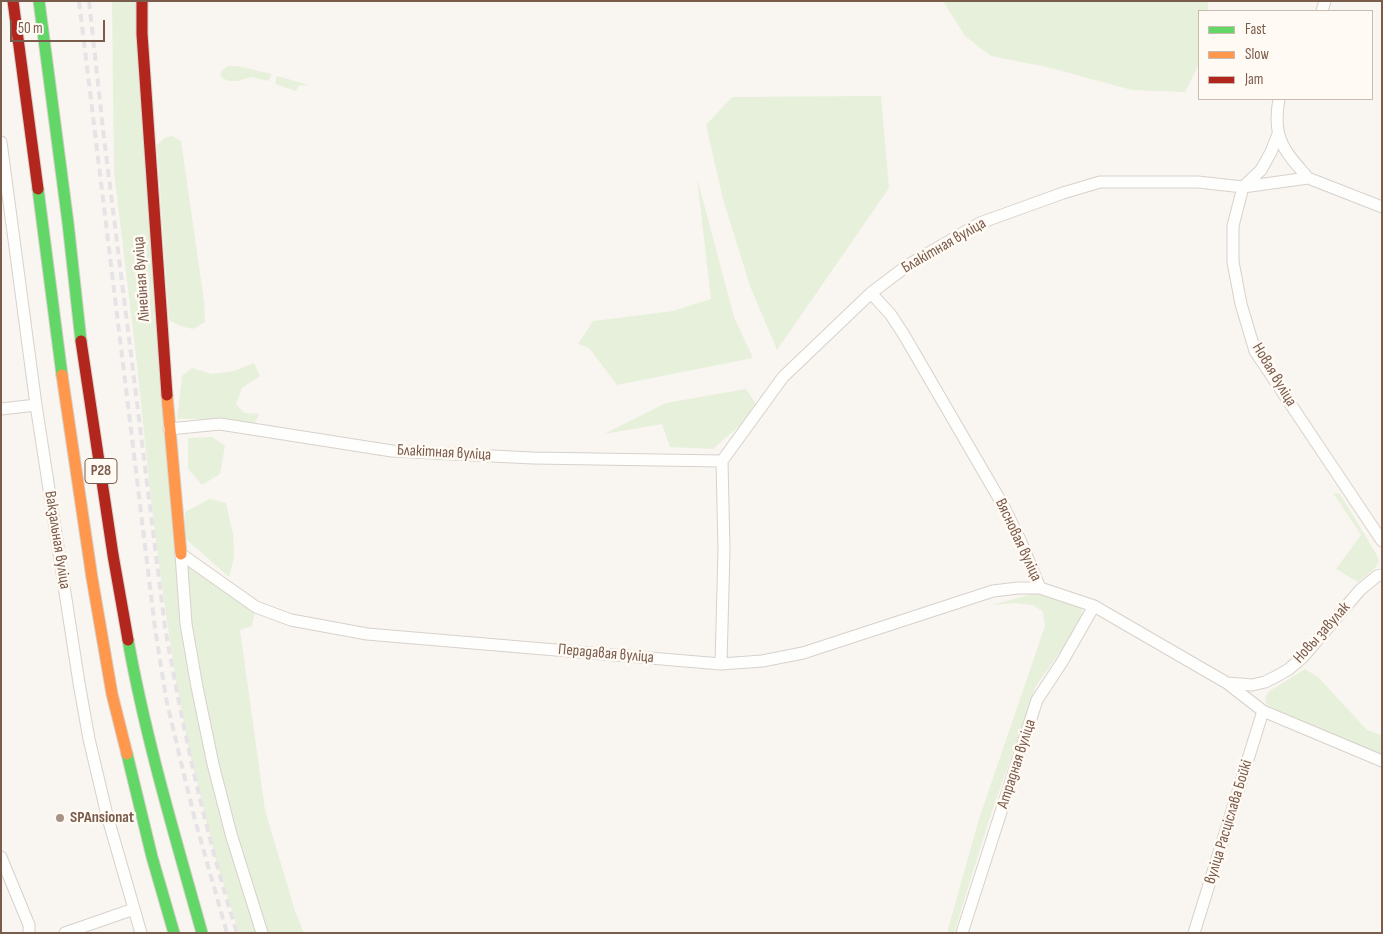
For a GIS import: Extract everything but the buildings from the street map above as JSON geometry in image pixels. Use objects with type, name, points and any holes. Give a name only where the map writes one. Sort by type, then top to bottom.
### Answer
[{"type":"main road","name":"Р28","points":[[13,1],[46,243],[61,371],[92,578],[112,694],[152,857],[174,933]]},
{"type":"main road","name":"Р28","points":[[39,1],[68,223],[80,333],[113,555],[138,693],[164,797],[202,933]]},
{"type":"main road","name":"Лінейная вуліца","points":[[142,1],[142,34],[169,429],[181,554]]},
{"type":"street","points":[[1242,186],[1261,170],[1271,152],[1278,134],[1277,112],[1279,100]]},
{"type":"street","points":[[1278,134],[1285,148],[1308,178],[1382,208]]},
{"type":"street","name":"Вакзальная вуліца","points":[[1,142],[4,191],[79,683],[89,739],[107,815],[141,933]]},
{"type":"street","name":"Блакітная вуліца","points":[[169,429],[220,424],[392,451],[533,458],[722,461],[783,377],[871,293],[908,265],[980,223],[1063,193],[1100,182],[1198,182],[1242,186],[1308,178]]},
{"type":"street","name":"Новая вуліца","points":[[1242,186],[1234,226],[1233,262],[1241,304],[1255,351],[1382,542]]},
{"type":"street","name":"Вясновая вуліца","points":[[871,293],[891,315],[904,335],[977,459],[1004,507],[1040,588],[1094,606],[1227,683],[1263,711],[1382,760]]},
{"type":"street","points":[[1,409],[36,405]]},
{"type":"street","points":[[721,664],[724,550],[722,461]]},
{"type":"street","points":[[181,554],[186,624],[213,764],[231,834],[262,933]]},
{"type":"street","name":"Перадавая вуліца","points":[[181,554],[256,607],[292,620],[367,634],[721,664],[762,661],[803,652],[993,591],[1040,588]]},
{"type":"street","name":"Новы завулак","points":[[1227,683],[1252,685],[1265,682],[1289,669],[1303,657],[1360,590],[1377,576],[1382,575]]},
{"type":"street","name":"Атрадная вуліца","points":[[962,933],[1038,700],[1094,606]]},
{"type":"street","name":"вуліца Расціслава Бойкі","points":[[1194,933],[1263,711]]},
{"type":"street","points":[[1,857],[29,925],[28,933]]},
{"type":"street","points":[[64,933],[134,909]]},
{"type":"green space","points":[[112,1],[142,1],[181,554],[256,607],[252,626],[240,630],[265,810],[295,911],[304,933],[239,933],[216,860],[189,750],[176,682],[162,586],[114,172]]},
{"type":"green space","points":[[943,1],[1208,1],[1208,10],[1198,10],[1198,66],[1185,92],[1132,90],[1047,67],[991,56],[965,36]]},
{"type":"green space","points":[[229,66],[272,74],[268,81],[251,77],[229,81],[220,76],[223,70]]},
{"type":"green space","points":[[277,76],[309,85],[298,86],[296,91],[275,84]]},
{"type":"green space","points":[[881,96],[889,188],[777,350],[750,286],[723,199],[706,125],[732,97]]},
{"type":"green space","points":[[172,136],[181,141],[204,301],[205,322],[193,329],[180,326],[169,320],[157,145],[165,138]]},
{"type":"green space","points":[[697,178],[734,317],[753,358],[617,385],[589,348],[578,344],[593,321],[673,311],[711,299]]},
{"type":"green space","points":[[254,363],[260,376],[242,388],[236,404],[244,413],[259,414],[253,426],[218,419],[177,419],[182,376],[192,368],[212,374],[234,371]]},
{"type":"green space","points":[[746,389],[759,408],[713,449],[670,447],[662,424],[604,434],[666,403]]},
{"type":"green space","points":[[212,437],[225,446],[220,474],[202,485],[188,469],[188,438]]},
{"type":"green space","points":[[1333,493],[1340,494],[1378,557],[1379,562],[1375,568],[1358,582],[1336,569],[1361,535]]},
{"type":"green space","points":[[210,499],[226,503],[233,534],[234,557],[229,577],[185,538],[185,512]]},
{"type":"green space","points":[[1036,593],[1078,605],[1082,610],[1082,621],[1036,686],[990,817],[954,933],[947,933],[979,819],[1045,626],[1043,612],[1033,605],[1014,603],[992,605]]},
{"type":"green space","points":[[1305,669],[1318,677],[1367,730],[1382,735],[1382,755],[1267,705],[1265,699],[1268,692]]},
{"type":"railway","points":[[79,1],[155,628],[166,698],[195,820],[227,933]]},
{"type":"railway","points":[[89,1],[104,138],[165,627],[196,781],[225,895],[237,933]]},
{"type":"traffic: fast","points":[[39,1],[68,223],[81,341]]},
{"type":"traffic: fast","points":[[38,189],[62,375]]},
{"type":"traffic: fast","points":[[128,640],[152,751],[202,933]]},
{"type":"traffic: fast","points":[[127,754],[152,857],[174,933]]},
{"type":"traffic: slow","points":[[62,375],[92,578],[112,694],[127,754]]},
{"type":"traffic: slow","points":[[167,395],[181,554]]},
{"type":"traffic: jam","points":[[13,1],[38,189]]},
{"type":"traffic: jam","points":[[142,1],[142,34],[167,395]]},
{"type":"traffic: jam","points":[[81,341],[113,555],[128,640]]},
{"type":"place","name":"SPAnsionat","points":[[60,818]]}]
